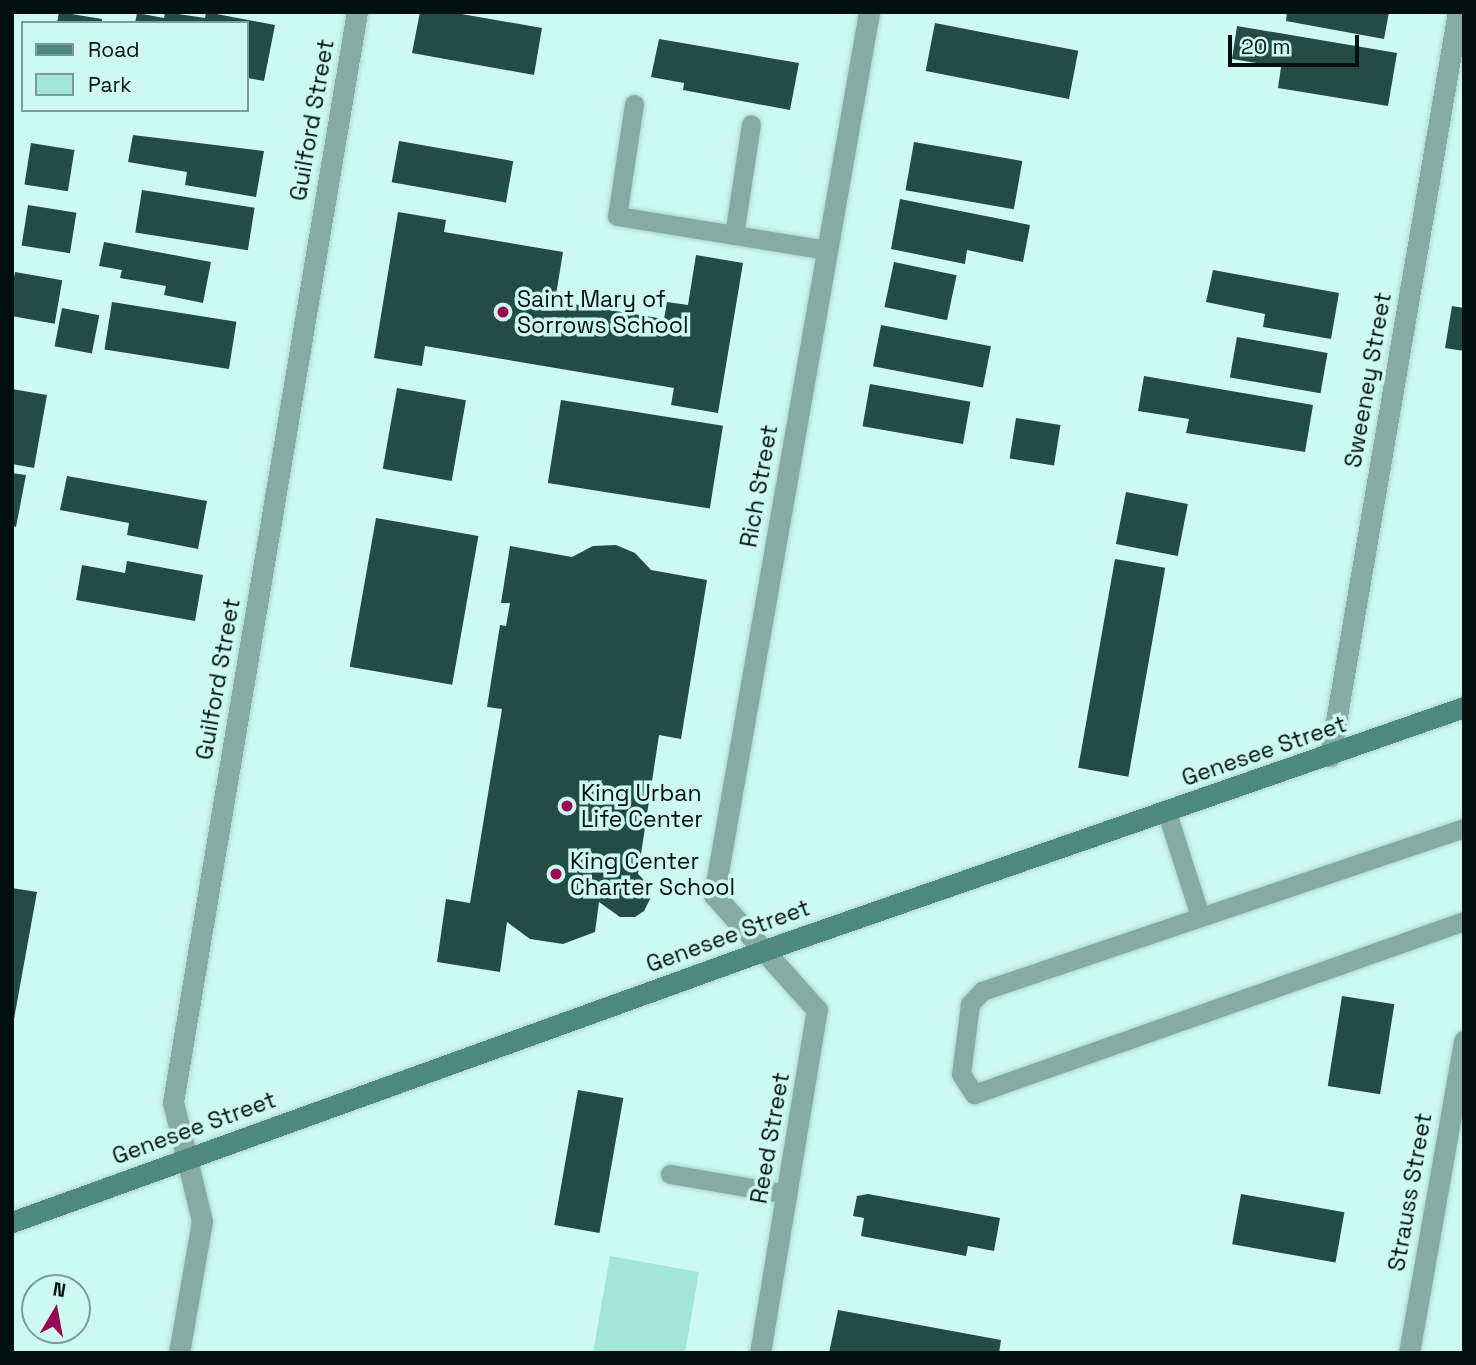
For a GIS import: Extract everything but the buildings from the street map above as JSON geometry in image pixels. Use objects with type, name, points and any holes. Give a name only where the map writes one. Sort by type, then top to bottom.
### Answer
[{"type":"main road","name":"Genesee Street","points":[[12,1222],[766,950],[1464,708]]},
{"type":"street","name":"Guilford Street","points":[[179,1353],[202,1221],[173,1102],[357,12]]},
{"type":"street","name":"Rich Street","points":[[766,950],[715,895],[869,12]]},
{"type":"street","name":"Sweeney Street","points":[[1330,756],[1458,12]]},
{"type":"street","name":"Reed Street","points":[[760,1353],[817,1010],[766,950]]},
{"type":"street","name":"Strauss Street","points":[[1409,1353],[1464,1041]]},
{"type":"lane","points":[[634,104],[617,216],[827,250]]},
{"type":"lane","points":[[734,235],[751,124]]},
{"type":"lane","points":[[1167,813],[1200,916]]},
{"type":"lane","points":[[1464,828],[982,991],[970,1004],[961,1074],[974,1094],[1464,921]]},
{"type":"lane","points":[[670,1174],[787,1195]]},
{"type":"green space","points":[[610,1256],[699,1272],[685,1353],[593,1353]]},
{"type":"place","name":"Saint Mary of Sorrows School","points":[[503,312]]},
{"type":"place","name":"King Urban Life Center","points":[[567,806]]},
{"type":"place","name":"King Center Charter School","points":[[556,874]]}]
